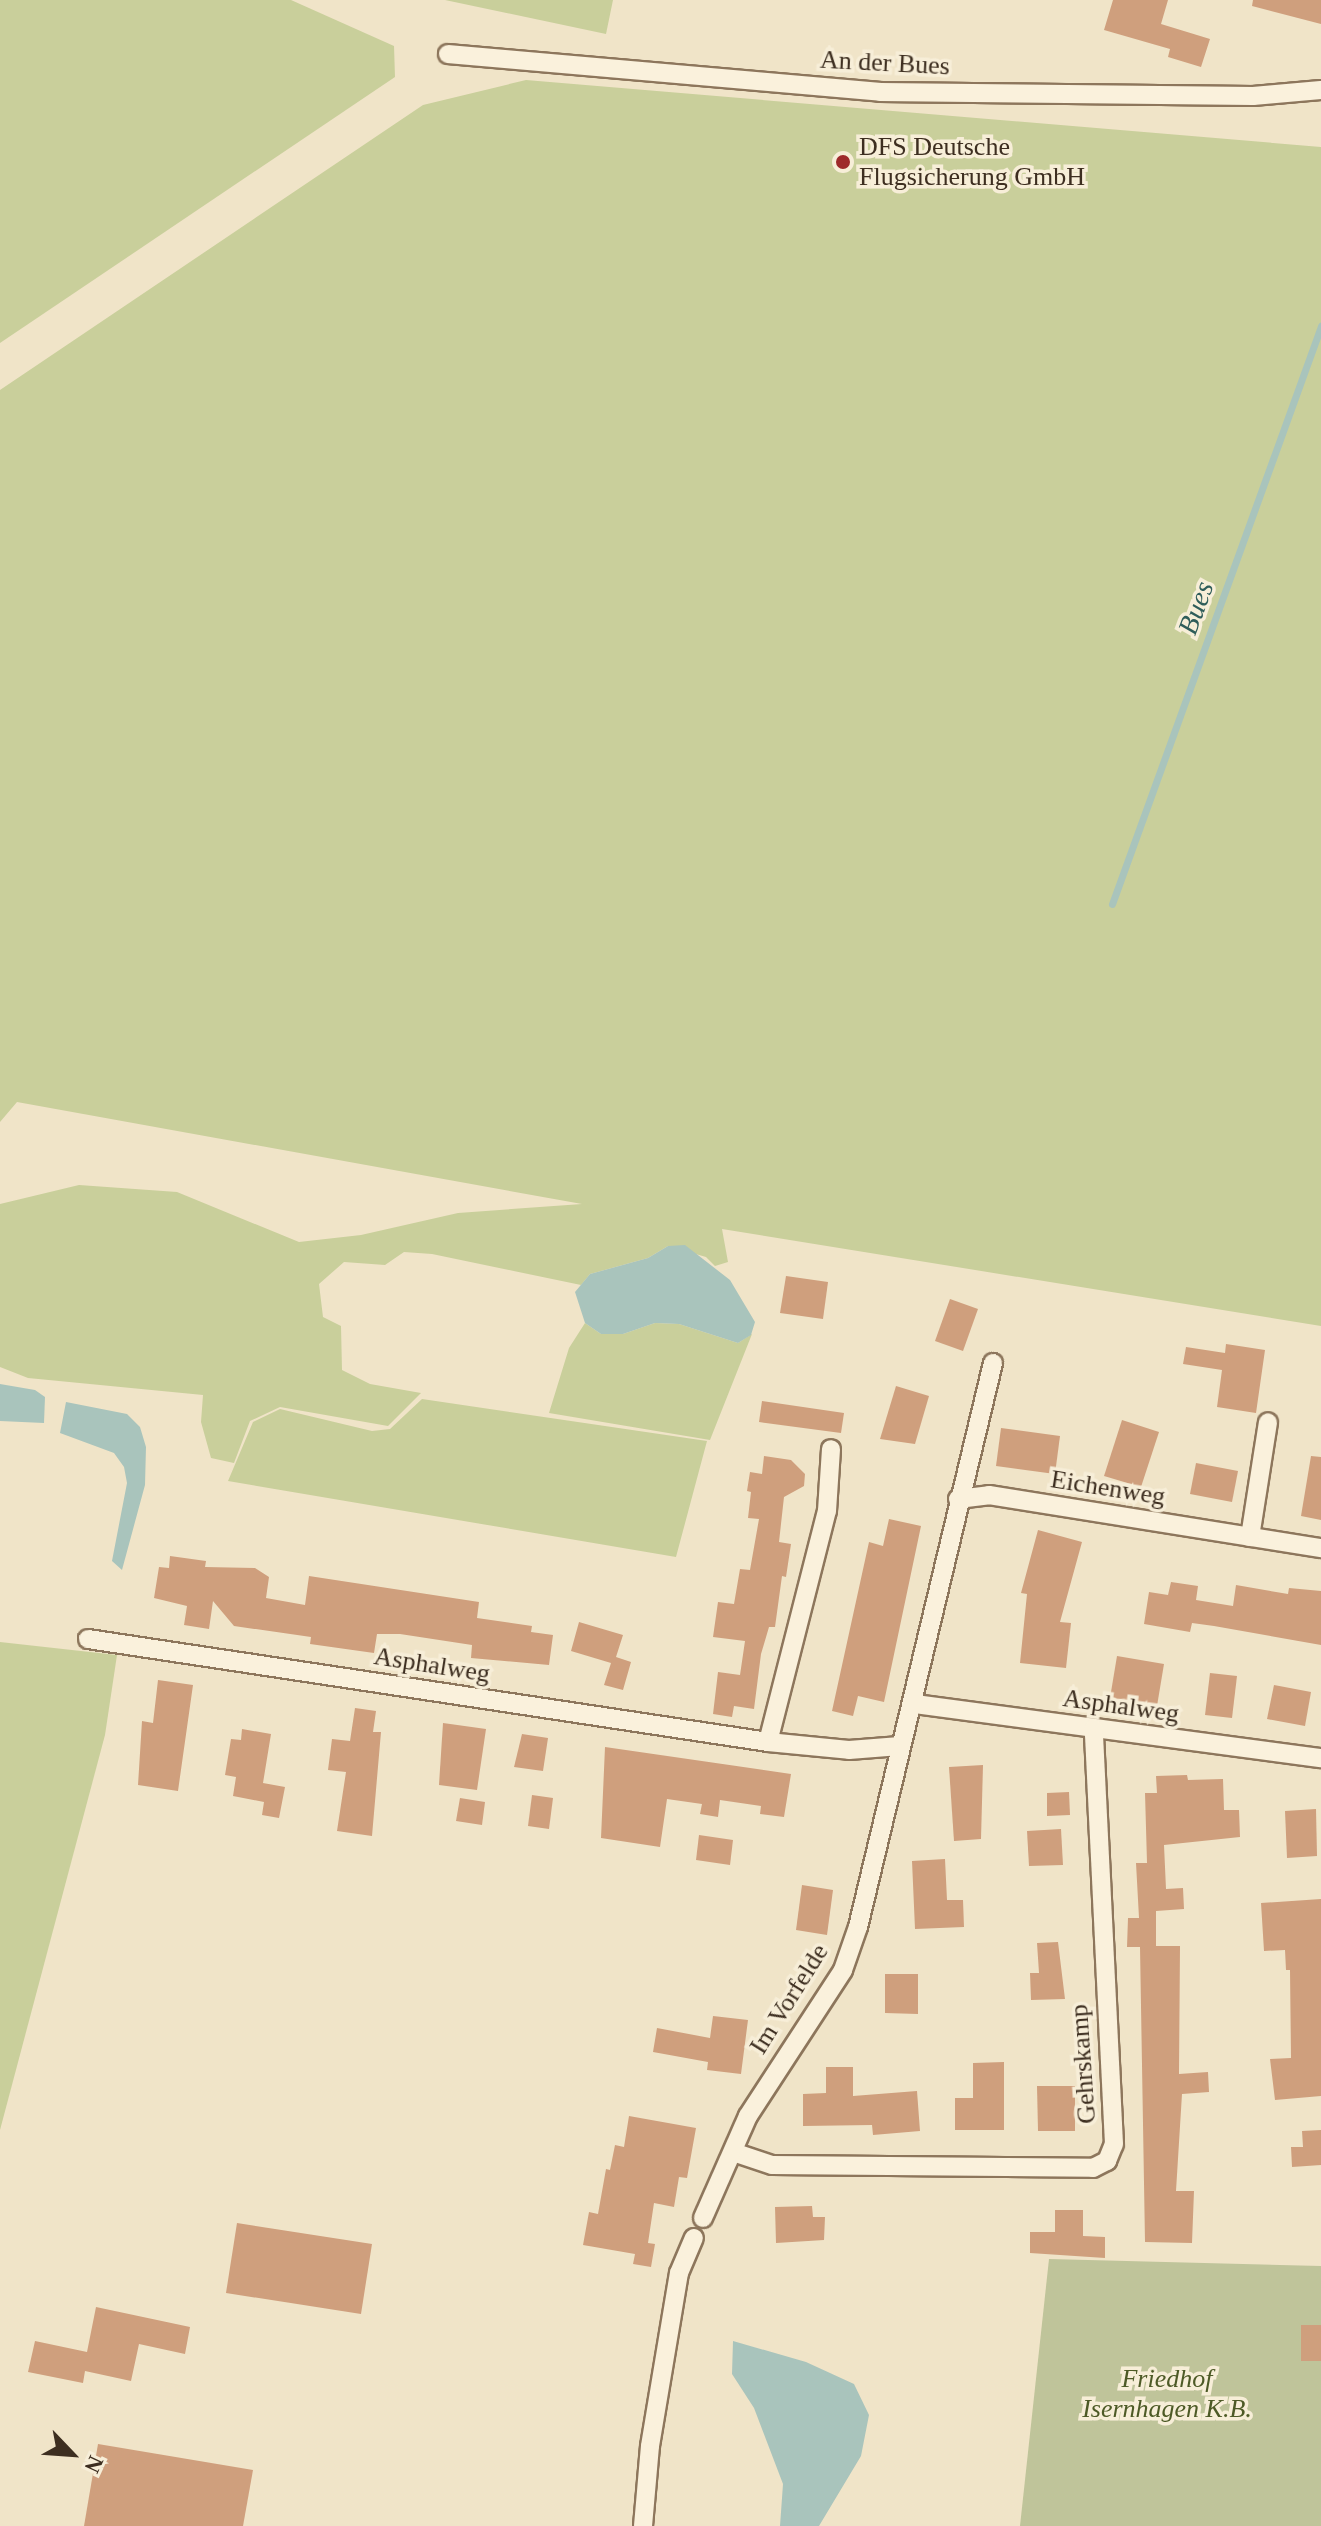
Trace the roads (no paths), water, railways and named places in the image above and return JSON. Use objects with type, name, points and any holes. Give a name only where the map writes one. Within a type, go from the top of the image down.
[{"type":"street","name":"An der Bues","points":[[448,54],[880,92],[1253,96],[1321,90]]},
{"type":"street","points":[[915,1704],[958,1499],[993,1363]]},
{"type":"street","points":[[1250,1537],[1268,1422]]},
{"type":"street","points":[[768,1742],[827,1511],[831,1449]]},
{"type":"street","name":"Eichenweg","points":[[958,1499],[989,1495],[1321,1548]]},
{"type":"street","name":"Asphalweg","points":[[88,1639],[768,1742],[849,1750],[900,1746]]},
{"type":"street","name":"Asphalweg","points":[[915,1704],[1321,1758]]},
{"type":"street","name":"Im Vorfelde","points":[[703,2218],[765,2086],[843,1970],[858,1927],[900,1746],[915,1704]]},
{"type":"street","name":"Gehrskamp","points":[[733,2152],[772,2165],[1093,2168],[1107,2161],[1114,2144],[1094,1728]]},
{"type":"street","points":[[643,2526],[650,2446],[679,2273],[694,2238]]},
{"type":"water","points":[[685,1245],[730,1280],[755,1322],[751,1335],[738,1343],[679,1324],[655,1323],[623,1334],[601,1334],[585,1323],[575,1292],[590,1274],[648,1258],[668,1246]]},
{"type":"water","points":[[0,1384],[35,1390],[45,1397],[44,1423],[0,1421]]},
{"type":"water","points":[[66,1402],[127,1414],[140,1427],[146,1447],[145,1485],[122,1570],[112,1561],[127,1483],[124,1467],[114,1453],[60,1433]]},
{"type":"water","points":[[733,2341],[806,2362],[854,2384],[869,2415],[861,2456],[819,2526],[780,2526],[783,2484],[754,2408],[732,2374]]},
{"type":"waterway","name":"Bues","points":[[1112,904],[1321,326]]},
{"type":"place","name":"DFS Deutsche Flugsicherung GmbH","points":[[843,162]]},
{"type":"park label","name":"Friedhof Isernhagen K.B.","points":[[1167,2394]]}]
